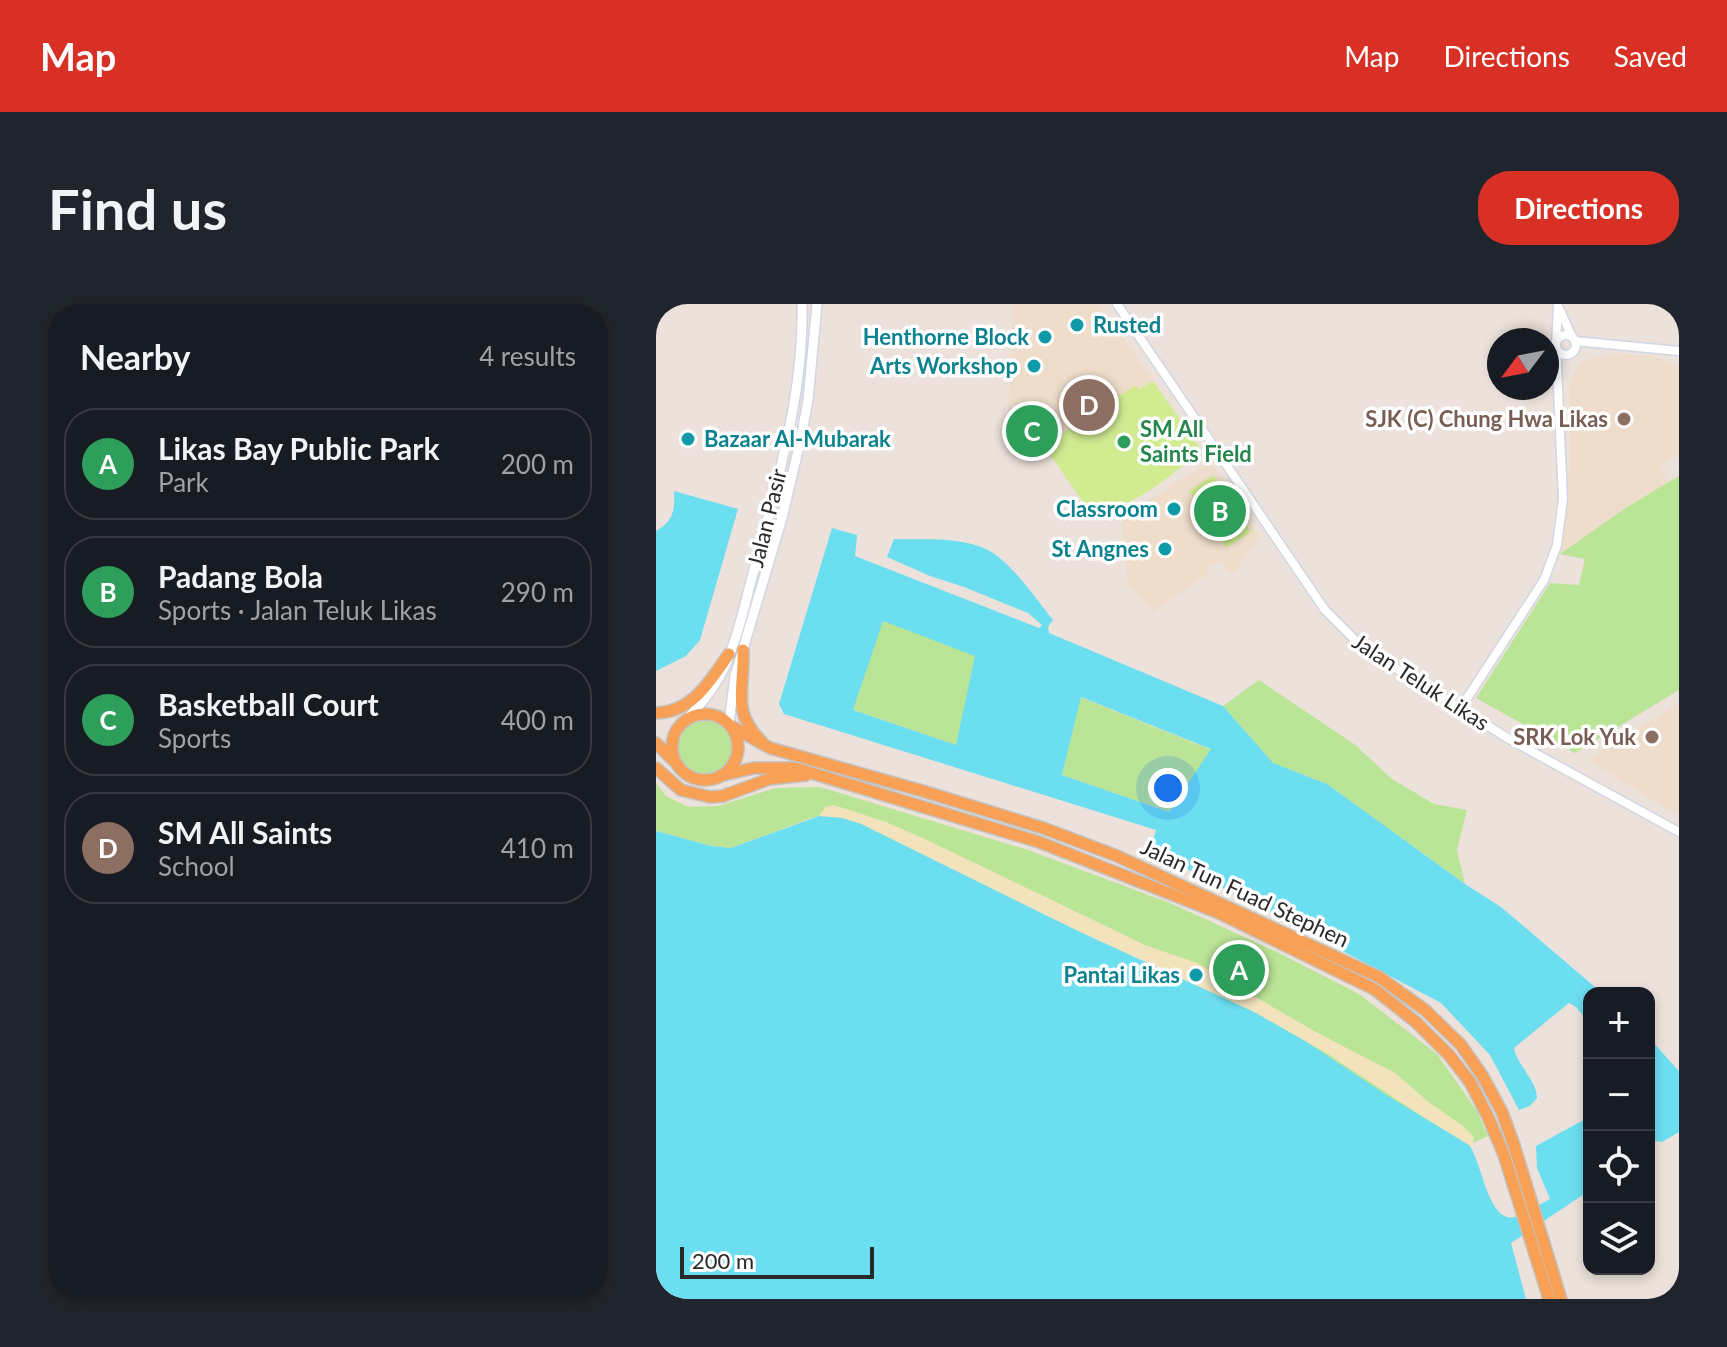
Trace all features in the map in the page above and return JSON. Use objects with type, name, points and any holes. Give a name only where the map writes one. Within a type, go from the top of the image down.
[{"type":"highway","points":[[743,650],[741,710],[746,724],[768,748]]},
{"type":"highway","points":[[656,716],[688,705],[729,654]]},
{"type":"highway","points":[[656,716],[687,718],[709,713],[731,725],[737,735],[738,753],[730,769],[723,775],[697,779],[682,770],[656,743]]},
{"type":"highway","points":[[676,763],[672,741],[676,730],[687,718]]},
{"type":"highway","name":"Jalan Tun Fuad Stephen","points":[[731,725],[768,748],[926,792],[1043,828],[1102,850],[1379,977],[1434,1019],[1461,1045],[1502,1112],[1549,1299]]},
{"type":"highway","name":"Jalan Tun Fuad Stephen","points":[[723,775],[782,766],[1054,848],[1219,913],[1374,989],[1416,1022],[1449,1055],[1470,1082],[1525,1203]]},
{"type":"highway","points":[[656,768],[681,790],[710,797],[723,796],[758,782],[781,777],[818,776]]},
{"type":"highway","name":"Jalan Tun Fuad Stephen","points":[[1534,1232],[1561,1299]]},
{"type":"main road","name":"Jalan Pasir","points":[[687,718],[713,688],[729,654],[775,489],[802,348],[802,304]]},
{"type":"main road","name":"Jalan Pasir","points":[[731,725],[732,688],[782,518],[801,438],[808,400],[817,304]]},
{"type":"street","name":"Jalan Teluk Likas","points":[[1117,304],[1334,622],[1362,647],[1460,709],[1679,832]]},
{"type":"street","points":[[1558,305],[1573,339],[1573,352],[1559,376]]},
{"type":"street","points":[[1557,328],[1558,305]]},
{"type":"street","points":[[1559,339],[1566,335],[1602,344],[1679,351]]},
{"type":"street","points":[[1559,349],[1563,355],[1602,344]]},
{"type":"street","points":[[1460,709],[1544,580],[1554,554],[1563,499],[1559,400]]},
{"type":"shaded area","points":[[1013,304],[1100,304],[1202,451],[1118,506],[1089,510],[1045,448],[1032,458],[1012,433],[1007,433]]},
{"type":"shaded area","name":"SJK (C) Chung Hwa Likas","points":[[1617,353],[1656,357],[1679,365],[1679,455],[1661,466],[1669,482],[1626,507],[1560,554],[1570,467],[1569,383],[1580,362]]},
{"type":"shaded area","points":[[1210,462],[1260,537],[1234,573],[1228,572],[1223,561],[1219,562],[1206,569],[1208,574],[1153,612],[1128,585],[1121,517]]},
{"type":"shaded area","name":"SRK Lok Yuk","points":[[1679,703],[1679,816],[1588,760]]},
{"type":"green space","name":"SM All Saints Field","points":[[1153,381],[1202,451],[1149,491],[1120,506],[1089,510],[1045,448],[1032,458],[1012,433],[1007,433],[1035,405],[1060,435],[1136,385],[1139,390]]},
{"type":"green space","points":[[1213,475],[1251,532],[1226,548],[1189,491]]},
{"type":"green space","points":[[1679,476],[1679,690],[1575,753],[1476,698],[1550,583],[1579,585],[1585,559],[1560,554],[1627,507]]},
{"type":"green space","points":[[882,620],[976,656],[956,745],[853,710]]},
{"type":"green space","points":[[1259,680],[1354,744],[1392,779],[1434,804],[1467,810],[1457,850],[1465,884],[1327,784],[1273,763],[1223,706]]},
{"type":"green space","points":[[1080,697],[1212,750],[1169,812],[1062,775]]},
{"type":"green space","points":[[705,721],[725,729],[733,749],[725,769],[705,777],[685,769],[677,749],[685,729]]},
{"type":"green space","points":[[656,783],[666,796],[688,807],[718,806],[776,788],[820,787],[1028,850],[1170,903],[1359,994],[1437,1054],[1477,1111],[1488,1136],[1469,1145],[1200,986],[853,821],[819,816],[731,848],[711,846],[656,831]]},
{"type":"sand","name":"Pantai Likas","points":[[834,805],[886,822],[1145,945],[1197,963],[1314,1031],[1395,1073],[1463,1126],[1474,1137],[1472,1149],[1326,1053],[1254,1012],[1078,931],[861,824],[819,816],[825,807]]},
{"type":"water","points":[[674,491],[738,509],[700,640],[686,656],[656,671],[656,531],[667,523],[672,514]]},
{"type":"water","points":[[832,528],[857,535],[855,556],[1039,628],[1042,625],[1028,613],[887,557],[894,539],[942,540],[977,546],[1006,563],[1023,582],[1053,620],[1048,627],[1049,633],[1223,706],[1273,763],[1327,784],[1501,907],[1595,987],[1583,987],[1583,1016],[1569,1003],[1514,1048],[1534,1085],[1537,1098],[1530,1106],[1519,1110],[1490,1055],[1441,1003],[1191,871],[1152,844],[1156,830],[784,714],[779,704]],"holes":[[[883,621],[975,656],[956,745],[853,710]],[[1081,697],[1211,749],[1169,812],[1062,775]]]},
{"type":"water","points":[[819,816],[861,824],[1078,931],[1254,1012],[1305,1041],[1469,1145],[1492,1202],[1506,1217],[1515,1217],[1550,1199],[1537,1168],[1536,1146],[1583,1120],[1583,1195],[1511,1243],[1526,1299],[656,1299],[656,831],[711,846],[731,848]]},
{"type":"water","points":[[1655,1045],[1679,1071],[1679,1132],[1662,1142],[1655,1141]]},
{"type":"place","name":"Rusted","points":[[1077,325]]},
{"type":"place","name":"Henthorne Block","points":[[1045,337]]},
{"type":"place","name":"Arts Workshop","points":[[1034,366]]},
{"type":"place","name":"SM All Saints","points":[[1089,405]]},
{"type":"place","name":"SJK (C) Chung Hwa Likas","points":[[1624,419]]},
{"type":"place","name":"Basketball Court","points":[[1032,431]]},
{"type":"place","name":"Bazaar Al-Mubarak","points":[[688,439]]},
{"type":"place","name":"SM All Saints Field","points":[[1124,442]]},
{"type":"place","name":"Classroom","points":[[1174,509]]},
{"type":"place","name":"Padang Bola","points":[[1220,511]]},
{"type":"place","name":"St Angnes","points":[[1165,549]]},
{"type":"place","name":"SRK Lok Yuk","points":[[1652,737]]},
{"type":"place","name":"Likas Bay Public Park","points":[[1239,970]]},
{"type":"place","name":"Pantai Likas","points":[[1196,975]]}]
